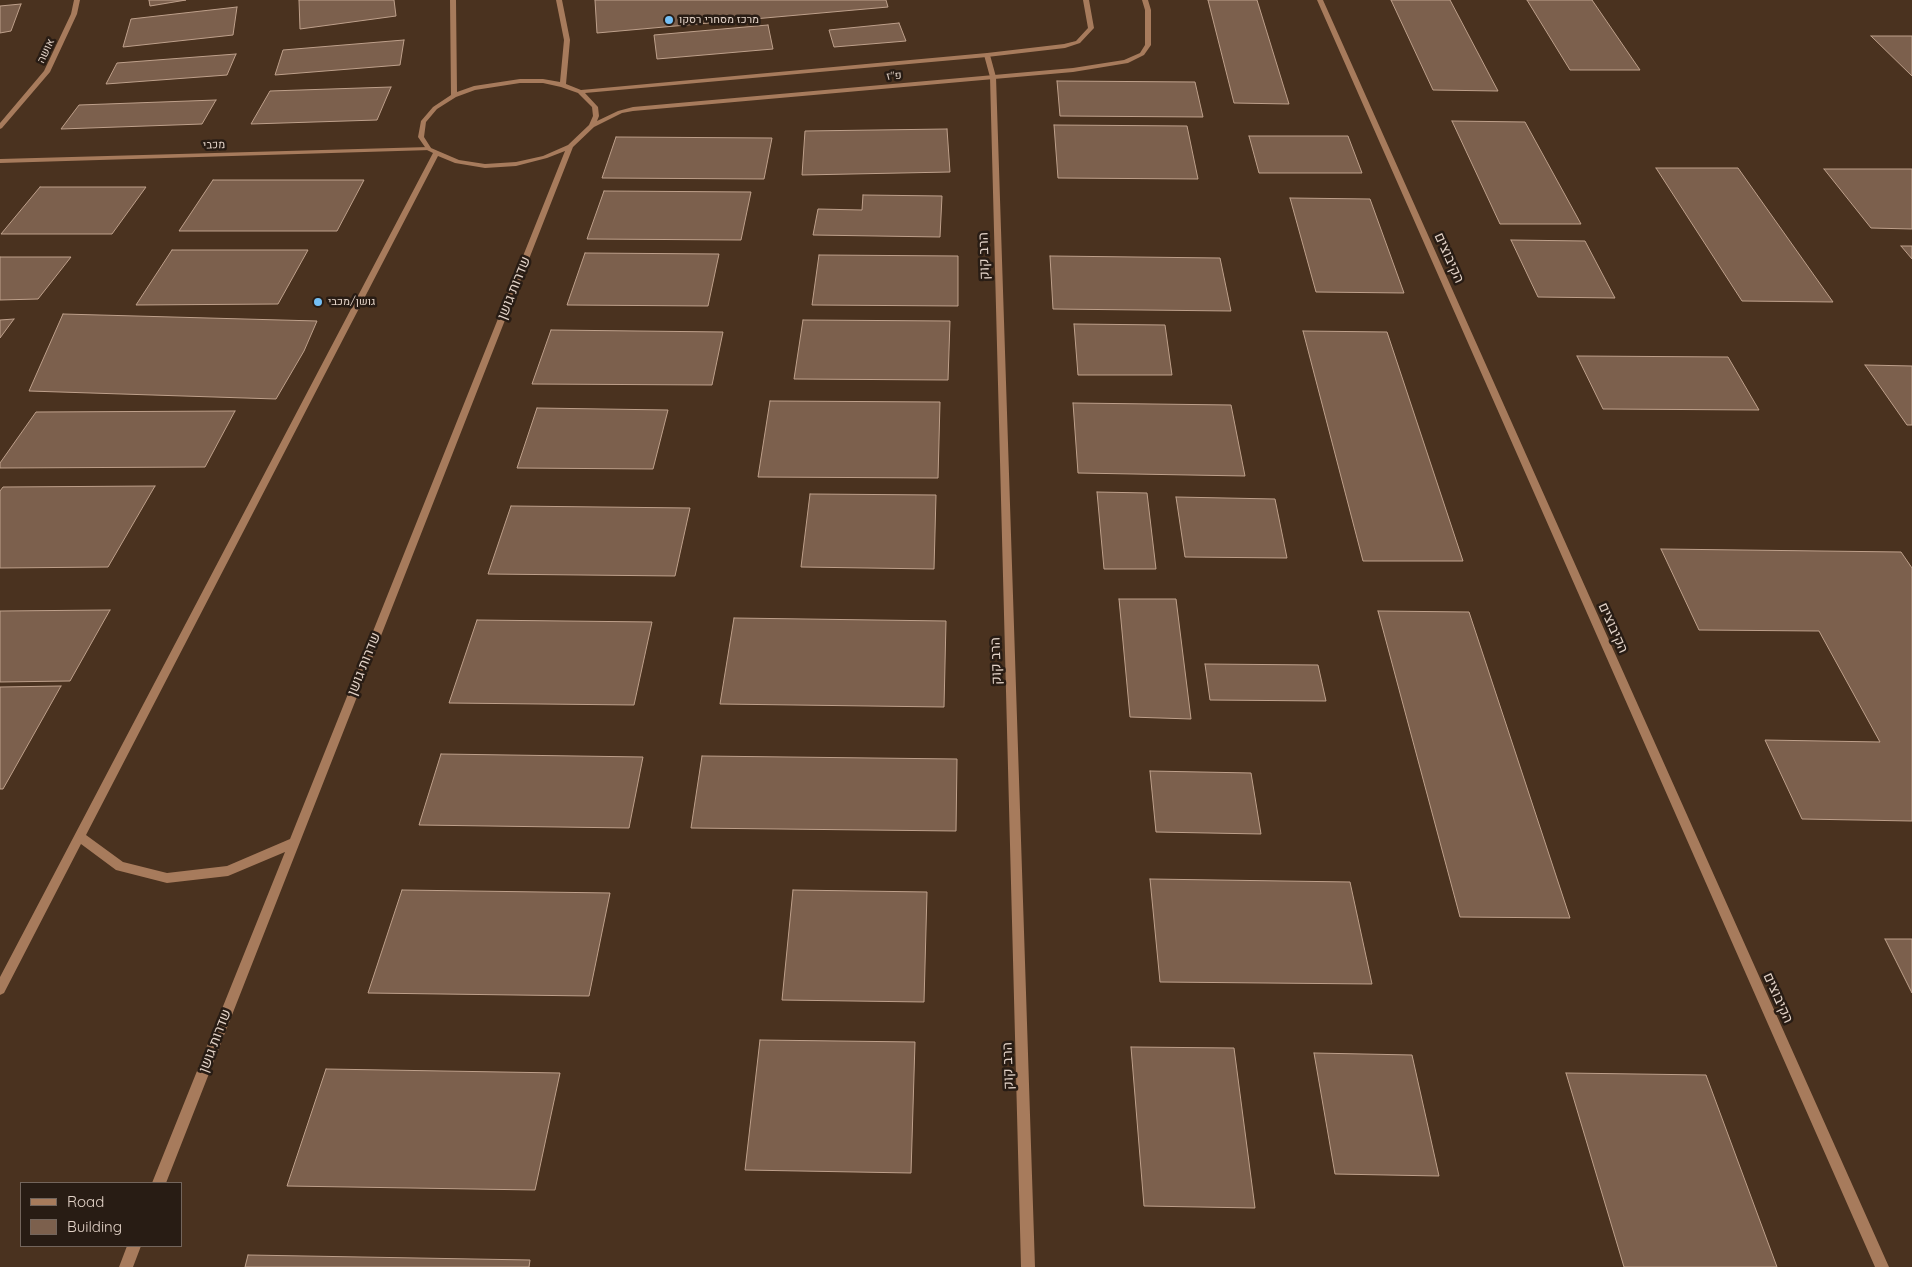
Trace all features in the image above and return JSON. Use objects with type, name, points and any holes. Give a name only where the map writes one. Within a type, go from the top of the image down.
[{"type":"street","name":"אושה","points":[[0,127],[47,72],[74,14],[77,0]]},
{"type":"street","points":[[453,0],[454,96]]},
{"type":"street","points":[[558,0],[567,40],[563,85]]},
{"type":"street","name":"פ\"ז","points":[[580,92],[987,55],[1065,46],[1078,42],[1091,28],[1086,0]]},
{"type":"street","name":"פ\"ז","points":[[570,146],[592,126],[620,112],[634,109],[1102,67],[1126,62],[1142,54],[1148,45],[1148,10],[1145,0]]},
{"type":"street","name":"הקיבוצים","points":[[1320,0],[1882,1267]]},
{"type":"street","name":"הרב קוק","points":[[987,55],[992,77],[1028,1267]]},
{"type":"street","points":[[570,146],[538,159],[516,164],[485,166],[457,162],[432,152],[421,136],[423,122],[435,108],[454,96],[474,88],[520,81],[543,81],[563,85],[580,92],[595,107],[596,116],[592,126]]},
{"type":"street","name":"שדרות גושן","points":[[159,1182],[570,146]]},
{"type":"street","points":[[0,989],[432,152]]},
{"type":"street","name":"מכבי","points":[[0,161],[432,152]]},
{"type":"street","points":[[80,837],[120,866],[167,878],[228,871],[293,843]]},
{"type":"street","points":[[126,1267],[134,1247]]},
{"type":"building","points":[[149,0],[186,0],[150,6]]},
{"type":"building","points":[[299,0],[394,0],[396,16],[300,29]]},
{"type":"building","name":"מרכז מסחרי רסקו","points":[[595,0],[886,0],[888,7],[597,33]]},
{"type":"building","points":[[1208,0],[1257,0],[1289,104],[1234,103]]},
{"type":"building","points":[[1391,0],[1450,0],[1498,91],[1433,90]]},
{"type":"building","points":[[1527,0],[1592,0],[1640,70],[1570,70]]},
{"type":"building","points":[[21,4],[11,31],[0,33],[0,6]]},
{"type":"building","points":[[237,7],[233,35],[123,47],[131,19]]},
{"type":"building","points":[[899,23],[906,41],[834,47],[829,30]]},
{"type":"building","points":[[768,25],[773,49],[657,59],[654,35]]},
{"type":"building","points":[[1871,36],[1912,36],[1912,76]]},
{"type":"building","points":[[404,40],[400,65],[275,75],[283,50]]},
{"type":"building","points":[[236,54],[227,75],[106,84],[117,63]]},
{"type":"building","points":[[1057,81],[1195,82],[1203,117],[1060,116]]},
{"type":"building","points":[[391,87],[377,120],[251,124],[270,91]]},
{"type":"building","points":[[216,100],[202,124],[61,129],[79,105]]},
{"type":"building","points":[[1452,121],[1525,122],[1581,224],[1500,224]]},
{"type":"building","points":[[1054,125],[1187,126],[1198,179],[1058,178]]},
{"type":"building","points":[[947,129],[950,172],[802,175],[805,131]]},
{"type":"building","points":[[1249,136],[1348,136],[1362,173],[1259,173]]},
{"type":"building","points":[[616,137],[772,138],[764,179],[602,178]]},
{"type":"building","points":[[1656,168],[1738,168],[1833,302],[1742,301]]},
{"type":"building","points":[[1824,169],[1912,169],[1912,229],[1871,228]]},
{"type":"building","points":[[213,180],[364,180],[337,231],[179,231]]},
{"type":"building","points":[[40,187],[146,187],[112,234],[1,234]]},
{"type":"building","points":[[604,191],[751,192],[741,240],[587,239]]},
{"type":"building","points":[[863,195],[942,196],[940,237],[813,235],[818,209],[862,210]]},
{"type":"building","points":[[1290,198],[1370,199],[1404,293],[1316,292]]},
{"type":"building","points":[[1511,240],[1585,241],[1615,298],[1538,297]]},
{"type":"building","points":[[1901,246],[1912,246],[1912,259]]},
{"type":"building","points":[[172,250],[308,250],[278,304],[136,305]]},
{"type":"building","points":[[585,253],[719,254],[708,306],[567,305]]},
{"type":"building","points":[[819,255],[958,256],[958,306],[812,305]]},
{"type":"building","points":[[1050,256],[1220,258],[1231,311],[1053,309]]},
{"type":"building","points":[[0,257],[71,257],[38,299],[0,300]]},
{"type":"building","points":[[63,314],[317,321],[304,351],[276,399],[29,391]]},
{"type":"building","points":[[14,319],[0,338],[0,320]]},
{"type":"building","points":[[803,320],[950,321],[948,380],[794,379]]},
{"type":"building","points":[[1074,324],[1165,325],[1172,375],[1078,375]]},
{"type":"building","points":[[551,330],[723,332],[712,385],[532,384]]},
{"type":"building","points":[[1303,331],[1387,332],[1463,561],[1363,561]]},
{"type":"building","points":[[1577,356],[1728,357],[1759,410],[1603,409]]},
{"type":"building","points":[[1865,365],[1912,366],[1912,425],[1907,425]]},
{"type":"building","points":[[770,401],[940,402],[938,478],[758,477]]},
{"type":"building","points":[[1073,403],[1231,405],[1245,476],[1078,473]]},
{"type":"building","points":[[537,408],[668,410],[653,469],[517,468]]},
{"type":"building","points":[[235,411],[205,467],[0,468],[0,463],[36,412]]},
{"type":"building","points":[[155,486],[108,567],[0,568],[0,491],[3,487]]},
{"type":"building","points":[[1097,492],[1147,493],[1156,569],[1104,569]]},
{"type":"building","points":[[810,494],[936,495],[934,569],[801,567]]},
{"type":"building","points":[[1176,497],[1275,499],[1287,558],[1185,557]]},
{"type":"building","points":[[511,506],[690,508],[675,576],[488,574]]},
{"type":"building","points":[[1661,549],[1901,552],[1912,568],[1912,821],[1802,819],[1765,740],[1880,742],[1819,631],[1699,630]]},
{"type":"building","points":[[1119,599],[1176,599],[1191,719],[1130,717]]},
{"type":"building","points":[[110,610],[70,681],[0,682],[0,611]]},
{"type":"building","points":[[1378,611],[1469,612],[1570,918],[1460,917]]},
{"type":"building","points":[[734,618],[946,621],[944,707],[720,704]]},
{"type":"building","points":[[477,620],[652,622],[634,705],[449,703]]},
{"type":"building","points":[[1205,664],[1318,665],[1326,701],[1210,700]]},
{"type":"building","points":[[61,686],[3,789],[0,789],[0,687]]},
{"type":"building","points":[[441,754],[643,757],[629,828],[419,825]]},
{"type":"building","points":[[702,756],[957,759],[956,831],[691,828]]},
{"type":"building","points":[[1150,771],[1251,773],[1261,834],[1156,832]]},
{"type":"building","points":[[1150,879],[1350,882],[1372,984],[1160,982]]},
{"type":"building","points":[[402,890],[610,893],[589,996],[368,993]]},
{"type":"building","points":[[793,890],[927,892],[924,1002],[782,1000]]},
{"type":"building","points":[[1885,939],[1912,939],[1912,993]]},
{"type":"building","points":[[760,1040],[915,1042],[911,1173],[745,1170]]},
{"type":"building","points":[[1131,1047],[1234,1048],[1255,1208],[1144,1206]]},
{"type":"building","points":[[1314,1053],[1412,1055],[1439,1176],[1335,1174]]},
{"type":"building","points":[[326,1069],[560,1073],[535,1190],[287,1186]]},
{"type":"building","points":[[1566,1073],[1706,1075],[1777,1267],[1624,1267]]},
{"type":"building","points":[[248,1255],[530,1260],[529,1267],[245,1267]]},
{"type":"place","name":"מרכז מסחרי רסקו","points":[[669,20]]},
{"type":"place","name":"גושן/מכבי","points":[[318,302]]}]
